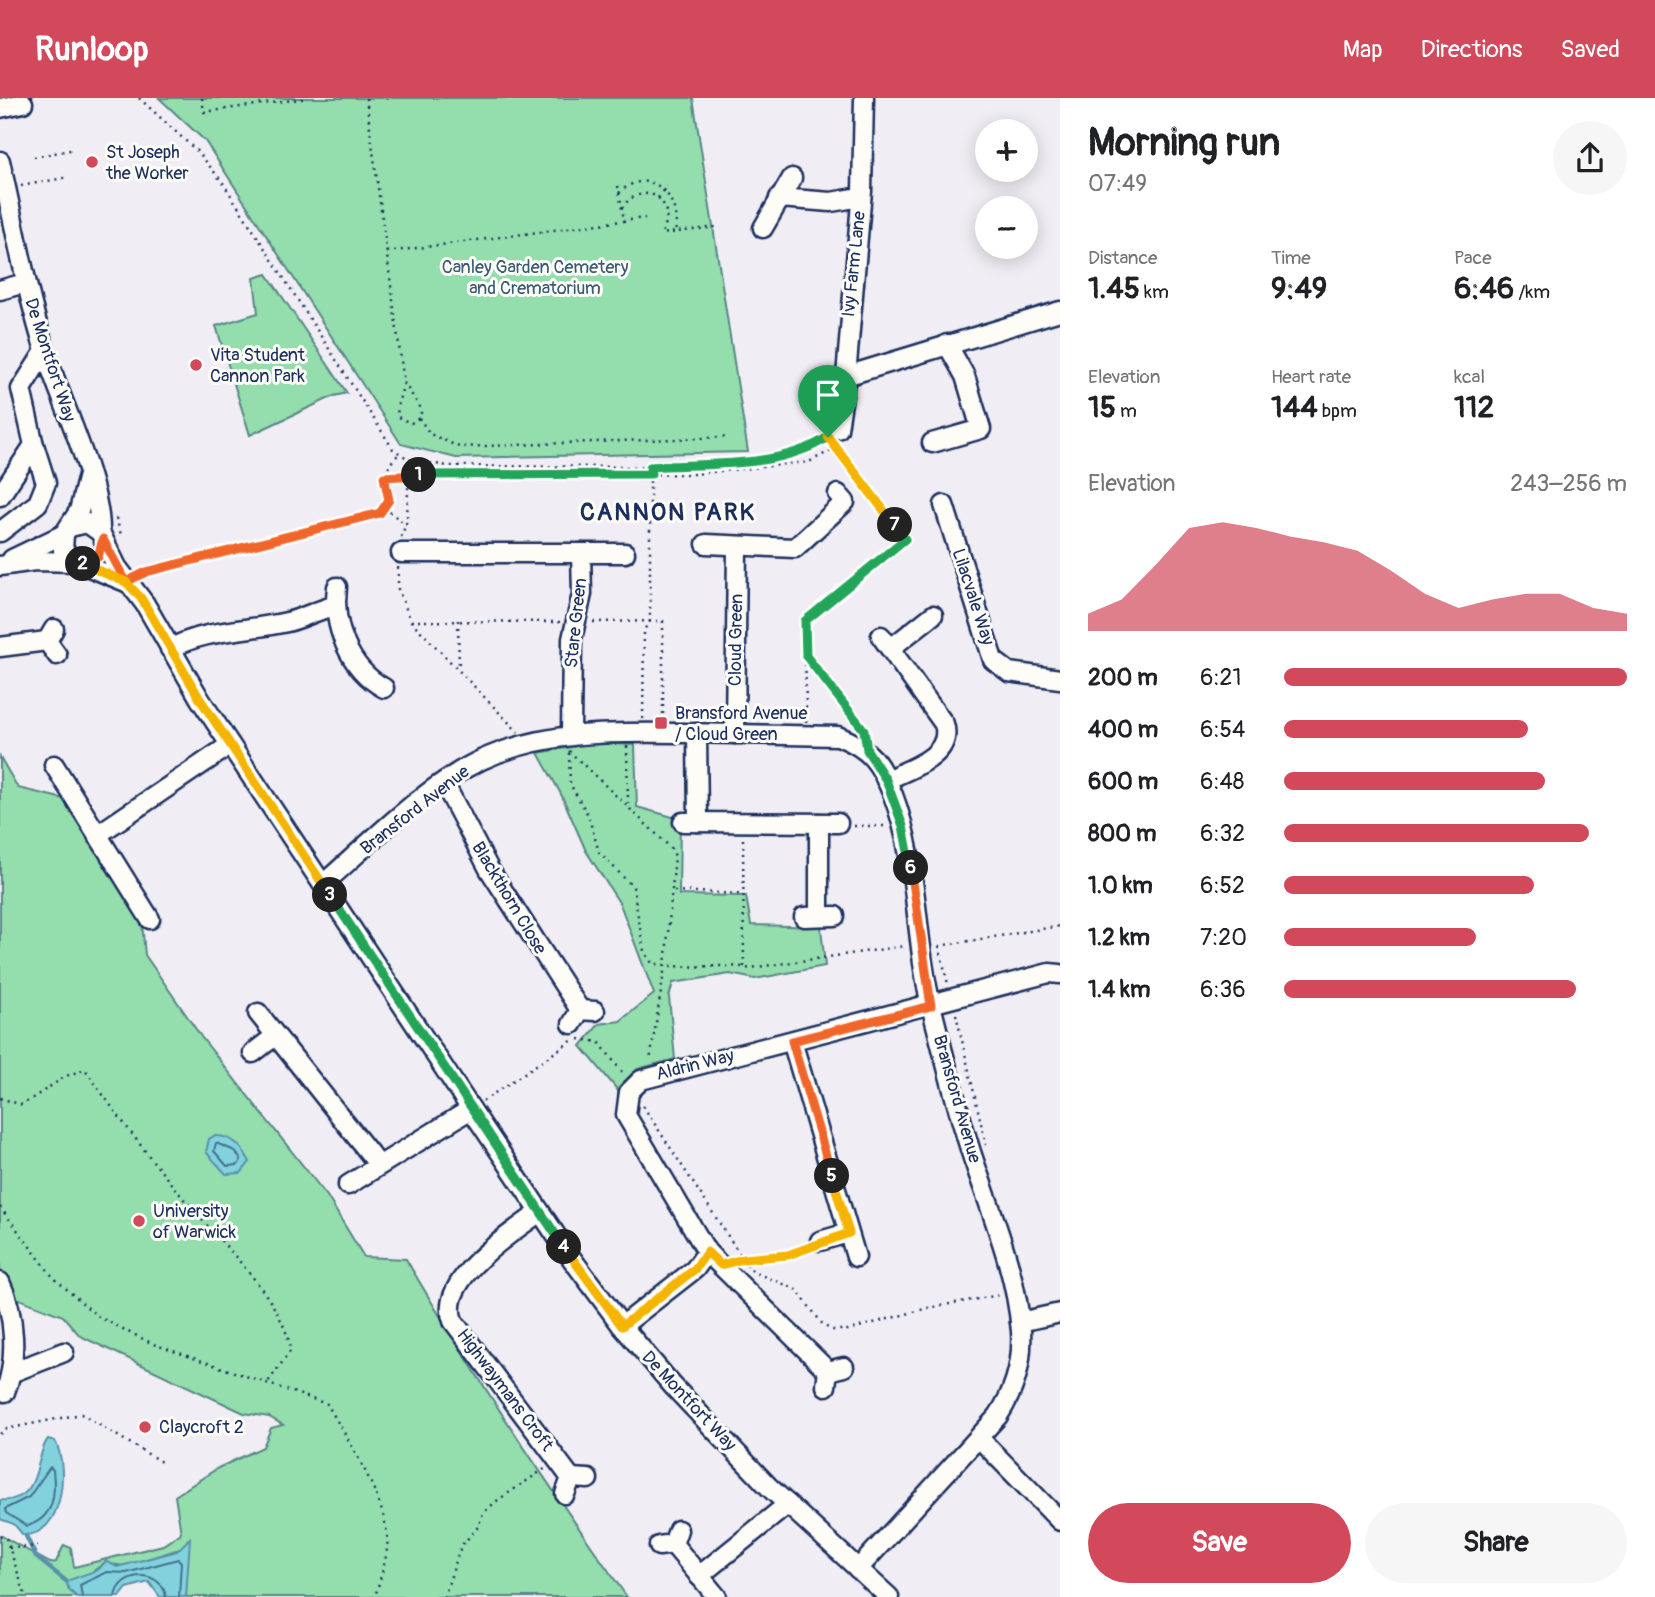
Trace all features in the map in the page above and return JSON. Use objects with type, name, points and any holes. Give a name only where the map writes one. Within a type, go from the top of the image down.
[{"type":"street","name":"Ivy Farm Lane","points":[[833,433],[845,376],[861,197],[864,98]]},
{"type":"street","points":[[0,108],[23,103]]},
{"type":"street","name":"De Montfort Way","points":[[0,162],[25,283],[45,351],[88,475],[100,515],[101,536],[126,582],[145,604],[230,745],[471,1109],[540,1212],[622,1326],[712,1428],[788,1504],[889,1597]]},
{"type":"street","points":[[763,228],[792,178]]},
{"type":"street","points":[[779,198],[831,202],[861,197]]},
{"type":"street","points":[[0,290],[25,283]]},
{"type":"street","points":[[845,376],[1060,311]]},
{"type":"street","points":[[932,443],[981,429],[965,376],[947,344]]},
{"type":"street","points":[[0,532],[38,503],[46,483],[21,389],[45,351]]},
{"type":"street","points":[[0,496],[34,445]]},
{"type":"street","points":[[80,563],[63,550],[67,530],[82,500],[88,475]]},
{"type":"street","points":[[706,544],[795,548],[845,502],[838,494]]},
{"type":"street","name":"Lilacvale Way","points":[[944,505],[993,660],[1009,672],[1060,679]]},
{"type":"street","points":[[87,523],[101,536],[98,557],[80,563],[35,561],[0,566],[67,530],[87,523]]},
{"type":"street","name":"Cloud Green","points":[[735,734],[737,546]]},
{"type":"street","name":"Stare Green","points":[[401,553],[625,553]]},
{"type":"street","name":"Stare Green","points":[[569,741],[572,639],[582,594],[582,553]]},
{"type":"street","name":"De Montfort Way","points":[[80,563],[126,582]]},
{"type":"street","points":[[337,587],[334,606],[342,632],[366,678],[384,688]]},
{"type":"street","points":[[170,649],[189,638],[289,621],[312,610],[334,606]]},
{"type":"street","points":[[886,780],[919,764],[943,747],[947,733],[944,724],[886,642],[933,615]]},
{"type":"street","points":[[0,647],[53,641]]},
{"type":"street","name":"Bransford Avenue","points":[[323,884],[444,783],[480,760],[525,744],[635,733],[697,733],[838,736],[867,750],[886,780],[903,826],[928,946],[931,1006],[971,1150],[1002,1243],[1020,1322],[1021,1354],[1014,1386],[1004,1407],[979,1438],[858,1569]]},
{"type":"street","points":[[697,733],[691,822],[838,822]]},
{"type":"street","points":[[97,835],[230,745]]},
{"type":"street","points":[[37,774],[59,762],[97,835],[150,919]]},
{"type":"street","name":"Blackthorn Close","points":[[444,783],[489,869],[583,1015]]},
{"type":"street","points":[[819,823],[819,916]]},
{"type":"street","name":"Aldrin Way","points":[[833,1375],[707,1252],[626,1115],[625,1103],[633,1087],[651,1075],[931,1006],[1049,973],[1060,974]]},
{"type":"street","points":[[258,1013],[378,1164]]},
{"type":"street","points":[[253,1053],[275,1036]]},
{"type":"street","points":[[792,1041],[856,1257]]},
{"type":"street","points":[[348,1185],[471,1109]]},
{"type":"street","name":"Highwaymans Croft","points":[[540,1212],[479,1260],[453,1292],[449,1311],[453,1321],[575,1484]]},
{"type":"street","points":[[820,1241],[849,1233]]},
{"type":"street","points":[[622,1326],[695,1269],[707,1252]]},
{"type":"street","points":[[0,1282],[6,1294],[13,1372],[5,1392]]},
{"type":"street","points":[[1020,1322],[1060,1313]]},
{"type":"street","points":[[13,1372],[64,1352]]},
{"type":"street","points":[[979,1438],[1060,1521]]},
{"type":"street","points":[[699,1576],[788,1504]]},
{"type":"street","points":[[670,1540],[717,1597]]},
{"type":"path","points":[[139,98],[200,154],[223,183],[399,454],[410,460],[448,466],[650,467],[757,460],[812,448],[833,433],[836,449],[905,539],[805,621],[806,735]]},
{"type":"path","points":[[202,98],[204,112],[308,98]]},
{"type":"path","points":[[366,98],[404,383],[397,407],[398,417],[411,423],[419,418],[422,410],[404,383]]},
{"type":"path","points":[[34,157],[75,149]]},
{"type":"path","points":[[6,188],[69,177]]},
{"type":"path","points":[[619,192],[625,187],[640,183],[665,188],[677,208],[675,233]]},
{"type":"path","points":[[618,186],[624,220]]},
{"type":"path","points":[[658,198],[665,188]]},
{"type":"path","points":[[622,208],[629,198],[646,194],[658,198],[666,213],[662,234],[716,227]]},
{"type":"path","points":[[387,252],[645,218]]},
{"type":"path","points":[[419,418],[430,434],[459,447],[728,437]]},
{"type":"path","points":[[384,477],[651,474],[772,467],[809,462],[836,449]]},
{"type":"path","points":[[126,582],[146,572],[380,513],[389,500],[384,477],[387,465],[399,454]]},
{"type":"path","points":[[410,460],[406,525],[401,537],[398,563],[398,589],[411,621],[519,733],[525,744]]},
{"type":"path","points":[[628,808],[644,630],[650,621],[650,467]]},
{"type":"path","points":[[384,507],[406,525]]},
{"type":"path","points":[[458,620],[459,669]]},
{"type":"path","points":[[806,656],[864,730],[867,750]]},
{"type":"path","points":[[569,741],[628,808],[671,848],[675,856],[674,891],[665,966],[649,1067],[651,1075]]},
{"type":"path","points":[[569,741],[570,784],[588,815],[600,852],[633,887],[644,951],[652,962],[665,966],[742,967],[746,970],[1060,926]]},
{"type":"path","points":[[742,967],[744,822]]},
{"type":"path","points":[[838,822],[843,826],[903,826]]},
{"type":"path","points":[[674,891],[742,894]]},
{"type":"path","points":[[928,946],[952,1000],[989,1144],[971,1150]]},
{"type":"path","points":[[471,1109],[575,1039],[588,1038],[599,1042],[633,1087],[653,1124],[743,1259],[754,1272],[796,1289],[824,1326],[832,1330],[848,1330],[928,1308],[1014,1292]]},
{"type":"path","points":[[0,1098],[22,1105],[66,1076],[85,1069],[115,1112],[183,1199],[254,1282],[288,1330],[291,1350],[268,1382]]},
{"type":"path","points":[[0,1207],[53,1277],[97,1316],[153,1343],[327,1404],[368,1477],[382,1512],[388,1547],[375,1597]]},
{"type":"path","points":[[721,1265],[743,1259],[788,1255],[820,1241]]},
{"type":"path","points":[[0,1434],[6,1429],[81,1414],[163,1463]]},
{"type":"path","points":[[444,1597],[461,1546],[478,1527],[483,1513],[557,1461]]},
{"type":"path","points":[[0,1535],[6,1538],[26,1597]]},
{"type":"path","points":[[9,1548],[38,1546]]},
{"type":"green space","name":"Canley Garden Cemetery and Crematorium","points":[[159,98],[693,98],[748,452],[456,458],[401,444],[205,141]]},
{"type":"green space","points":[[267,274],[347,393],[334,396],[250,435],[216,326],[258,313],[254,278]]},
{"type":"green space","points":[[594,743],[635,745],[637,807],[680,819],[679,895],[746,896],[751,925],[821,927],[825,966],[755,979],[730,974],[673,983],[669,997],[675,1059],[637,1069],[620,1093],[581,1046],[599,1024],[620,1021],[654,994],[620,904],[586,851],[561,794],[538,753]]},
{"type":"green space","name":"University of Warwick","points":[[0,757],[18,788],[64,799],[142,922],[145,955],[202,1038],[327,1196],[364,1257],[406,1259],[513,1431],[627,1597],[186,1597],[188,1539],[183,1548],[124,1566],[104,1563],[69,1590],[77,1597],[0,1597],[0,1535],[50,1563],[56,1562],[64,1545],[71,1548],[74,1567],[163,1545],[181,1533],[175,1496],[218,1468],[263,1447],[271,1428],[283,1425],[269,1417],[244,1413],[80,1336],[63,1316],[6,1294],[0,1282]]},
{"type":"water","points":[[214,1136],[232,1140],[244,1151],[250,1162],[241,1173],[226,1174],[206,1152],[209,1139]]},
{"type":"water","points":[[48,1439],[55,1441],[59,1452],[62,1467],[60,1498],[47,1525],[37,1533],[23,1535],[14,1524],[0,1519],[0,1500],[14,1499],[24,1494],[35,1477]]},
{"type":"water","points":[[190,1538],[186,1597],[160,1597],[149,1582],[127,1588],[120,1597],[77,1597],[69,1590],[66,1581],[98,1570],[106,1561],[117,1567],[177,1551]]},
{"type":"waterway","points":[[26,1536],[36,1557],[66,1581]]},
{"type":"place","name":"St Joseph the Worker","points":[[92,162]]},
{"type":"place","name":"Vita Student Cannon Park","points":[[196,365]]},
{"type":"place","name":"Bransford Avenue / Cloud Green","points":[[661,723]]},
{"type":"place","name":"University of Warwick","points":[[139,1221]]},
{"type":"place","name":"Claycroft 2","points":[[145,1427]]},
{"type":"district","name":"CANNON PARK","points":[[668,512]]},
{"type":"route","points":[[828,437],[812,448],[757,460],[650,467],[651,474],[384,477],[389,500],[380,513],[146,572],[126,582],[103,539],[98,557],[83,564],[126,582],[141,598],[230,745],[540,1212],[622,1326],[695,1269],[707,1252],[721,1265],[743,1259],[788,1255],[820,1241],[849,1233],[792,1041],[931,1006],[906,836],[893,795],[877,762],[867,750],[864,730],[806,656],[805,621],[905,539],[828,437]]}]
